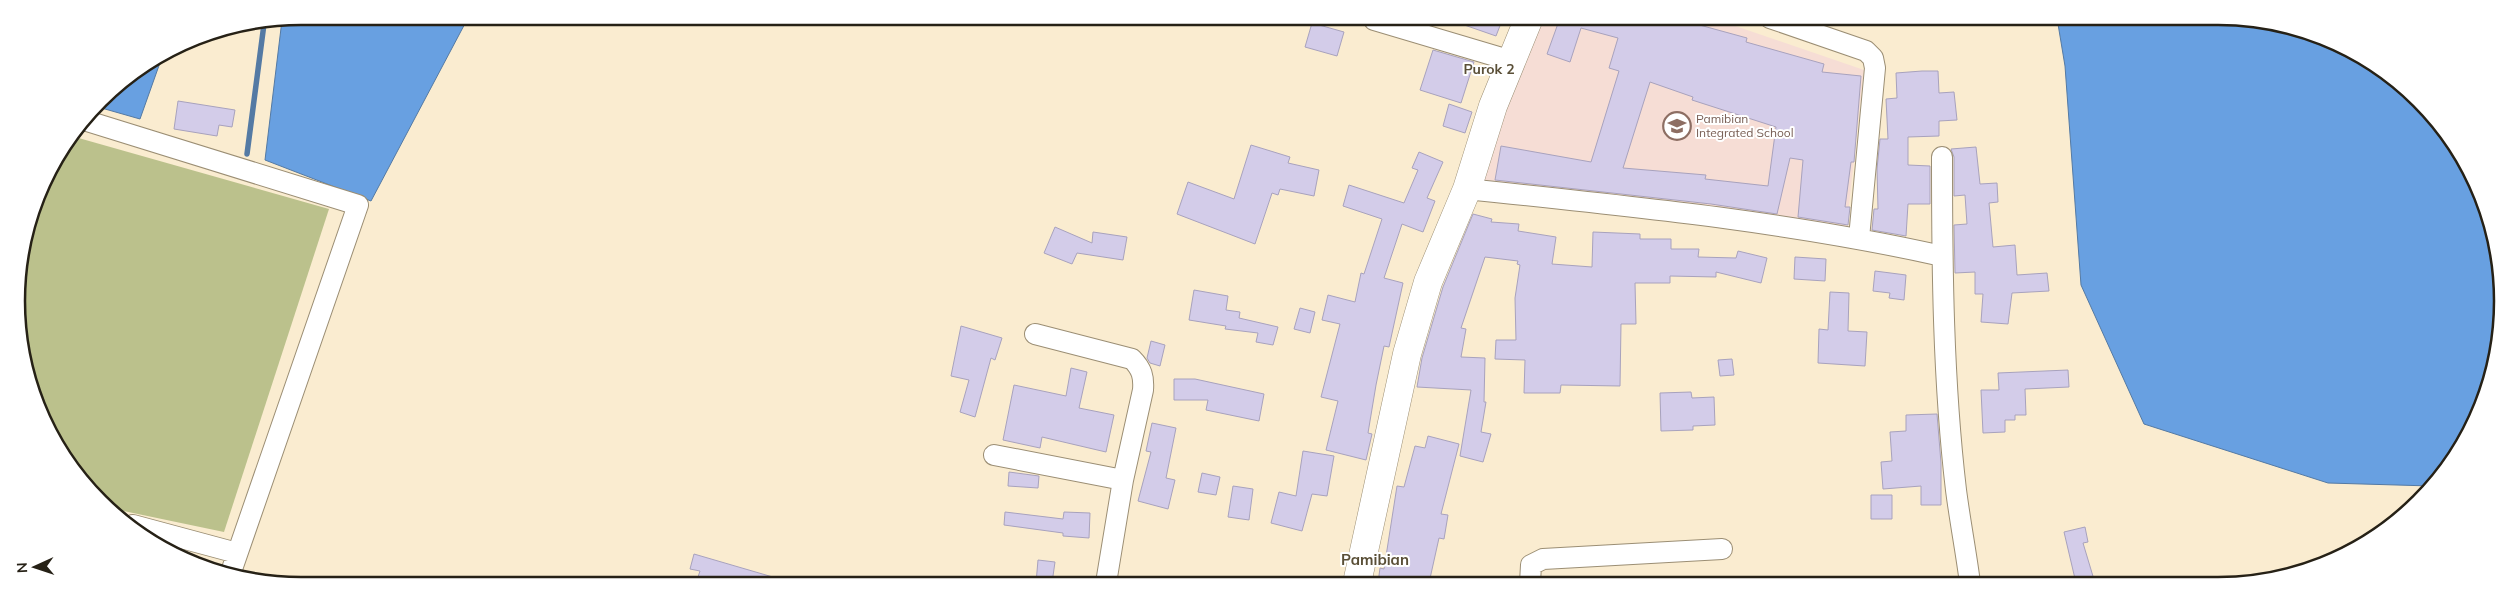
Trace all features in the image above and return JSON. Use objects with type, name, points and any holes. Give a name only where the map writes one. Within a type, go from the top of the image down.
[{"type":"street","points":[[1391,25],[1512,61]]},
{"type":"street","points":[[1358,577],[1407,354],[1428,282],[1467,189],[1493,106],[1527,25]]},
{"type":"street","points":[[1790,25],[1866,51],[1873,58],[1875,68],[1859,238]]},
{"type":"street","points":[[91,122],[358,204],[232,568]]},
{"type":"street","points":[[1942,157],[1942,256],[1947,367],[1956,488],[1969,577]]},
{"type":"street","points":[[1467,189],[1642,208],[1859,238],[1942,256]]},
{"type":"street","points":[[1036,334],[1119,354],[1132,359],[1139,366],[1144,376],[1143,390],[1122,480],[1107,577]]},
{"type":"street","points":[[994,455],[1122,480]]},
{"type":"street","points":[[146,528],[237,553]]},
{"type":"street","points":[[1530,577],[1531,565],[1543,559],[1722,549]]},
{"type":"shaded area","name":"Pamibian Integrated School","points":[[1536,25],[1732,25],[1864,70],[1846,232],[1474,181]]},
{"type":"green space","points":[[79,138],[329,209],[224,532],[121,510],[93,483],[82,469],[62,439],[46,407],[34,372],[27,337],[25,301],[27,265],[34,230],[46,195],[62,163]]},
{"type":"water","points":[[464,25],[371,201],[265,160],[281,26]]},
{"type":"water","points":[[2058,25],[2218,25],[2254,27],[2289,34],[2340,53],[2386,82],[2426,119],[2457,163],[2473,195],[2489,247],[2494,301],[2489,355],[2473,407],[2457,439],[2423,486],[2328,483],[2144,424],[2081,285],[2065,66]]},
{"type":"water","points":[[159,64],[140,119],[103,109],[119,93]]},
{"type":"building","points":[[1311,25],[1319,25],[1344,32],[1337,56],[1305,47]]},
{"type":"building","points":[[1464,25],[1500,25],[1496,36]]},
{"type":"building","points":[[1557,25],[1700,25],[1747,38],[1746,42],[1824,64],[1822,72],[1861,76],[1854,162],[1851,162],[1845,207],[1850,207],[1848,225],[1798,217],[1803,160],[1790,158],[1777,214],[1711,204],[1495,180],[1501,146],[1591,162],[1619,71],[1609,68],[1618,38],[1581,28],[1570,62],[1547,54]],"holes":[[[1650,82],[1693,97],[1692,100],[1776,127],[1768,186],[1705,179],[1706,175],[1623,168]]]},
{"type":"building","points":[[1433,50],[1474,62],[1461,103],[1420,90]]},
{"type":"building","points":[[1938,71],[1939,93],[1954,92],[1957,120],[1939,121],[1939,136],[1908,137],[1908,165],[1930,166],[1930,204],[1908,204],[1906,236],[1872,230],[1874,209],[1878,209],[1877,169],[1880,139],[1888,139],[1886,99],[1897,98],[1896,73]]},
{"type":"building","points":[[178,101],[235,110],[232,127],[219,125],[217,136],[174,129]]},
{"type":"building","points":[[1449,104],[1472,112],[1465,133],[1443,126]]},
{"type":"building","points":[[1251,145],[1290,157],[1288,163],[1319,170],[1314,196],[1280,189],[1278,195],[1272,193],[1255,244],[1177,214],[1188,182],[1234,199]]},
{"type":"building","points":[[1976,147],[1980,184],[1997,183],[1998,202],[1989,203],[1993,247],[2015,245],[2017,275],[2047,273],[2049,291],[2012,293],[2008,324],[1981,322],[1983,294],[1975,294],[1975,272],[1955,273],[1954,225],[1967,224],[1965,195],[1954,196],[1954,157],[1951,149]]},
{"type":"building","points":[[1419,152],[1443,162],[1427,198],[1435,201],[1423,232],[1402,224],[1384,278],[1403,283],[1389,347],[1384,346],[1368,433],[1372,434],[1366,460],[1326,450],[1338,401],[1321,397],[1340,324],[1322,320],[1328,295],[1355,302],[1361,273],[1364,274],[1382,219],[1343,206],[1349,185],[1404,203],[1418,170],[1412,168]]},
{"type":"building","points":[[1473,214],[1492,219],[1491,222],[1519,224],[1518,231],[1556,237],[1552,264],[1592,267],[1593,232],[1640,234],[1640,239],[1671,239],[1671,249],[1699,249],[1698,257],[1736,258],[1738,251],[1767,258],[1761,283],[1716,272],[1716,277],[1670,276],[1670,283],[1635,283],[1636,324],[1621,324],[1620,386],[1561,385],[1560,393],[1524,393],[1525,360],[1495,359],[1496,340],[1516,340],[1515,298],[1520,265],[1517,264],[1518,261],[1485,257],[1461,328],[1466,329],[1461,357],[1485,358],[1484,402],[1486,402],[1481,432],[1491,434],[1483,462],[1460,456],[1471,390],[1417,387],[1422,358],[1443,287]]},
{"type":"building","points":[[1055,227],[1092,243],[1093,232],[1127,237],[1123,260],[1077,253],[1072,264],[1044,253]]},
{"type":"building","points":[[1795,257],[1826,259],[1825,281],[1794,279]]},
{"type":"building","points":[[1875,271],[1906,275],[1904,300],[1889,298],[1890,293],[1873,291]]},
{"type":"building","points":[[1194,290],[1228,296],[1226,310],[1240,312],[1239,318],[1278,327],[1273,345],[1256,342],[1258,333],[1225,329],[1226,326],[1189,320]]},
{"type":"building","points":[[1830,292],[1849,293],[1848,331],[1867,332],[1865,366],[1818,363],[1819,329],[1828,330]]},
{"type":"building","points":[[1300,308],[1315,312],[1310,333],[1294,329]]},
{"type":"building","points":[[961,326],[1002,338],[995,360],[991,358],[975,417],[960,412],[969,380],[951,376]]},
{"type":"building","points":[[1151,341],[1165,345],[1160,366],[1150,363],[1147,358]]},
{"type":"building","points":[[1732,359],[1734,375],[1720,376],[1718,360]]},
{"type":"building","points":[[1071,368],[1087,372],[1079,408],[1114,415],[1106,452],[1042,437],[1040,448],[1003,440],[1014,385],[1066,396]]},
{"type":"building","points":[[2068,370],[2069,387],[2025,389],[2026,415],[2015,415],[2015,420],[2005,420],[2005,432],[1983,433],[1981,390],[1999,390],[1998,373]]},
{"type":"building","points":[[1174,379],[1195,379],[1264,394],[1259,421],[1206,410],[1208,400],[1174,400]]},
{"type":"building","points":[[1691,392],[1692,398],[1714,397],[1715,425],[1693,426],[1693,430],[1661,431],[1660,393]]},
{"type":"building","points":[[1937,414],[1941,463],[1941,505],[1921,505],[1921,486],[1883,489],[1881,462],[1892,461],[1890,432],[1906,431],[1906,415]]},
{"type":"building","points":[[1152,423],[1176,428],[1166,478],[1175,480],[1168,509],[1138,501],[1151,452],[1146,451]]},
{"type":"building","points":[[1428,436],[1459,444],[1441,514],[1448,515],[1444,539],[1439,538],[1430,577],[1379,577],[1380,568],[1384,569],[1397,486],[1404,487],[1415,446],[1425,448]]},
{"type":"building","points":[[1303,451],[1334,456],[1327,496],[1312,494],[1302,531],[1271,523],[1279,492],[1296,496]]},
{"type":"building","points":[[1009,472],[1039,476],[1038,488],[1008,486]]},
{"type":"building","points":[[1202,473],[1220,477],[1216,495],[1198,492]]},
{"type":"building","points":[[1233,486],[1253,489],[1249,520],[1228,517]]},
{"type":"building","points":[[1871,495],[1892,495],[1892,519],[1871,519]]},
{"type":"building","points":[[1005,512],[1063,519],[1064,512],[1090,513],[1089,538],[1063,536],[1063,533],[1004,525]]},
{"type":"building","points":[[2085,527],[2088,542],[2083,543],[2093,577],[2075,577],[2064,532]]},
{"type":"building","points":[[694,554],[773,577],[698,577],[700,571],[690,569]]},
{"type":"building","points":[[1038,560],[1055,562],[1053,577],[1037,577]]},
{"type":"waterway","points":[[247,154],[264,27]]},
{"type":"place","name":"Pamibian Integrated School","points":[[1677,126]]},
{"type":"district","name":"Purok 2","points":[[1489,69]]},
{"type":"district","name":"Pamibian","points":[[1375,560]]}]
